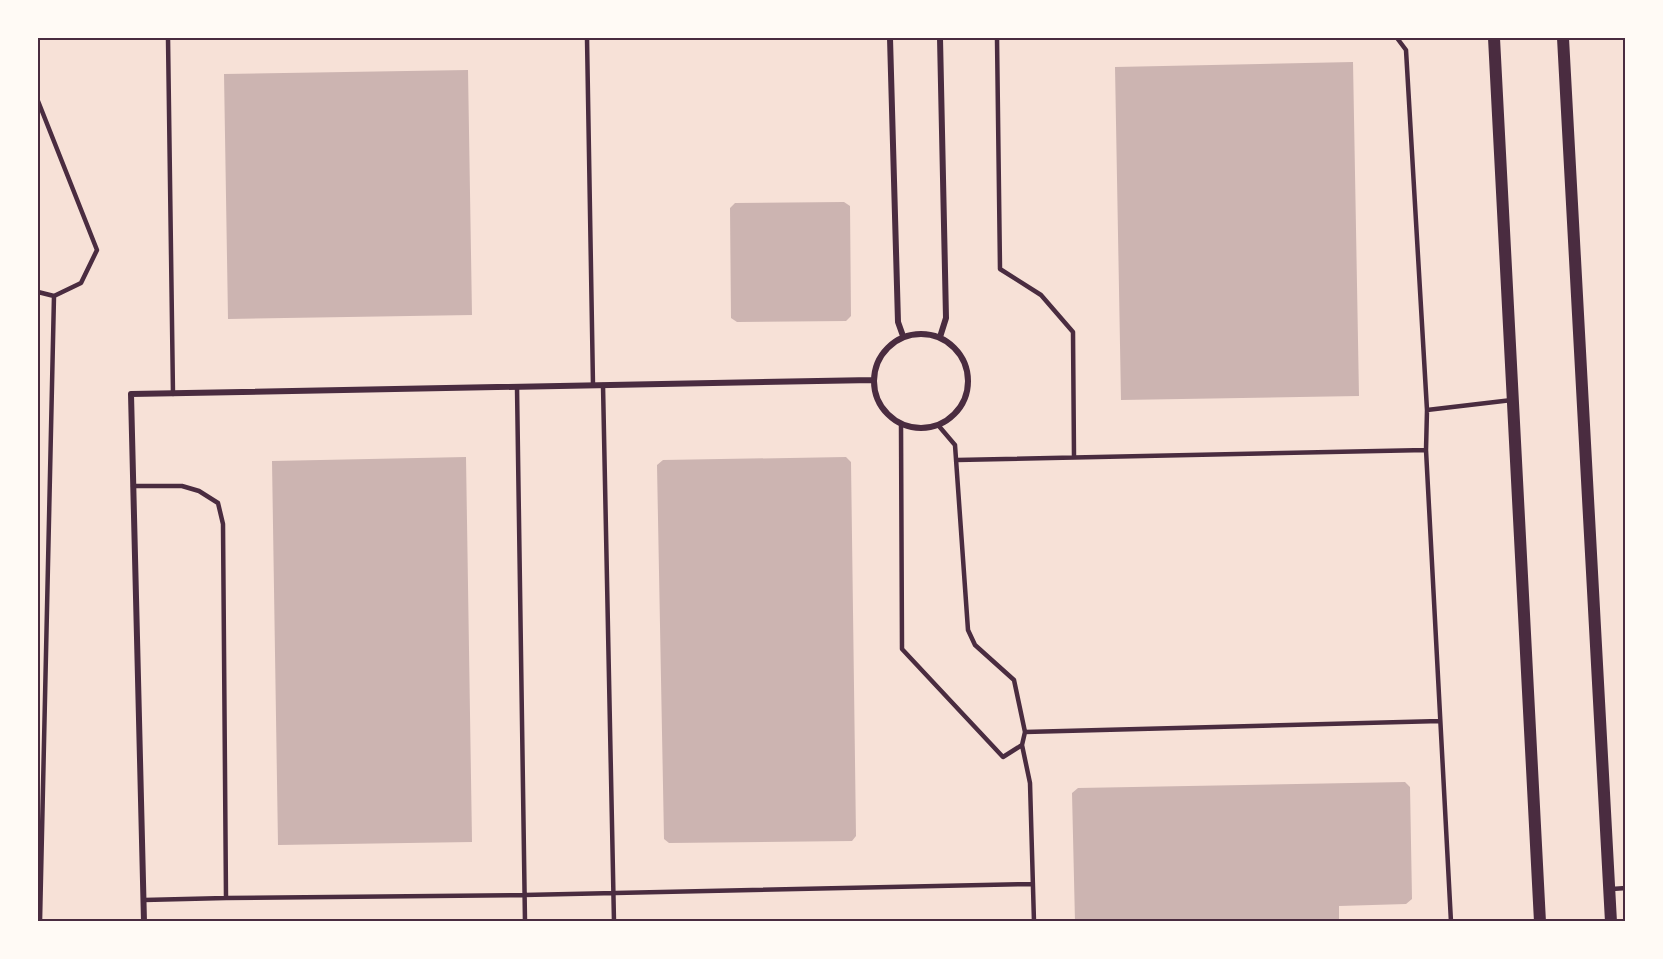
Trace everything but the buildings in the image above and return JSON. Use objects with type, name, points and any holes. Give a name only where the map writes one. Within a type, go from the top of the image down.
[{"type":"main road","points":[[1494,38],[1540,921]]},
{"type":"main road","points":[[1563,38],[1611,921]]},
{"type":"street","points":[[890,38],[898,322],[903,336]]},
{"type":"street","points":[[939,38],[946,318],[940,337]]},
{"type":"street","points":[[922,333],[940,337],[955,347],[966,363],[969,381],[964,400],[954,415],[938,425],[920,428],[901,425],[886,414],[876,398],[873,380],[877,361],[888,346],[903,336],[922,333]]},
{"type":"street","points":[[144,921],[131,394],[873,380]]},
{"type":"lane","points":[[168,38],[173,394]]},
{"type":"lane","points":[[587,38],[593,385]]},
{"type":"lane","points":[[997,38],[1000,269],[1041,295],[1073,332],[1074,457]]},
{"type":"lane","points":[[1397,38],[1406,50],[1427,410],[1426,450],[1451,921]]},
{"type":"lane","points":[[38,101],[97,250],[81,283],[54,296],[38,292]]},
{"type":"lane","points":[[40,921],[54,296]]},
{"type":"lane","points":[[603,385],[614,921]]},
{"type":"lane","points":[[517,387],[525,921]]},
{"type":"lane","points":[[1427,410],[1512,400]]},
{"type":"lane","points":[[901,425],[902,649],[1003,757],[1022,745]]},
{"type":"lane","points":[[938,425],[955,445],[968,630],[975,645],[1014,680],[1025,732],[1022,745],[1030,783],[1034,921]]},
{"type":"lane","points":[[957,459],[1426,450]]},
{"type":"lane","points":[[133,486],[182,486],[199,491],[218,503],[221,514],[223,525],[226,898]]},
{"type":"lane","points":[[1025,732],[1440,721]]},
{"type":"lane","points":[[144,900],[524,895],[1033,884]]},
{"type":"lane","points":[[1609,890],[1626,888]]}]
